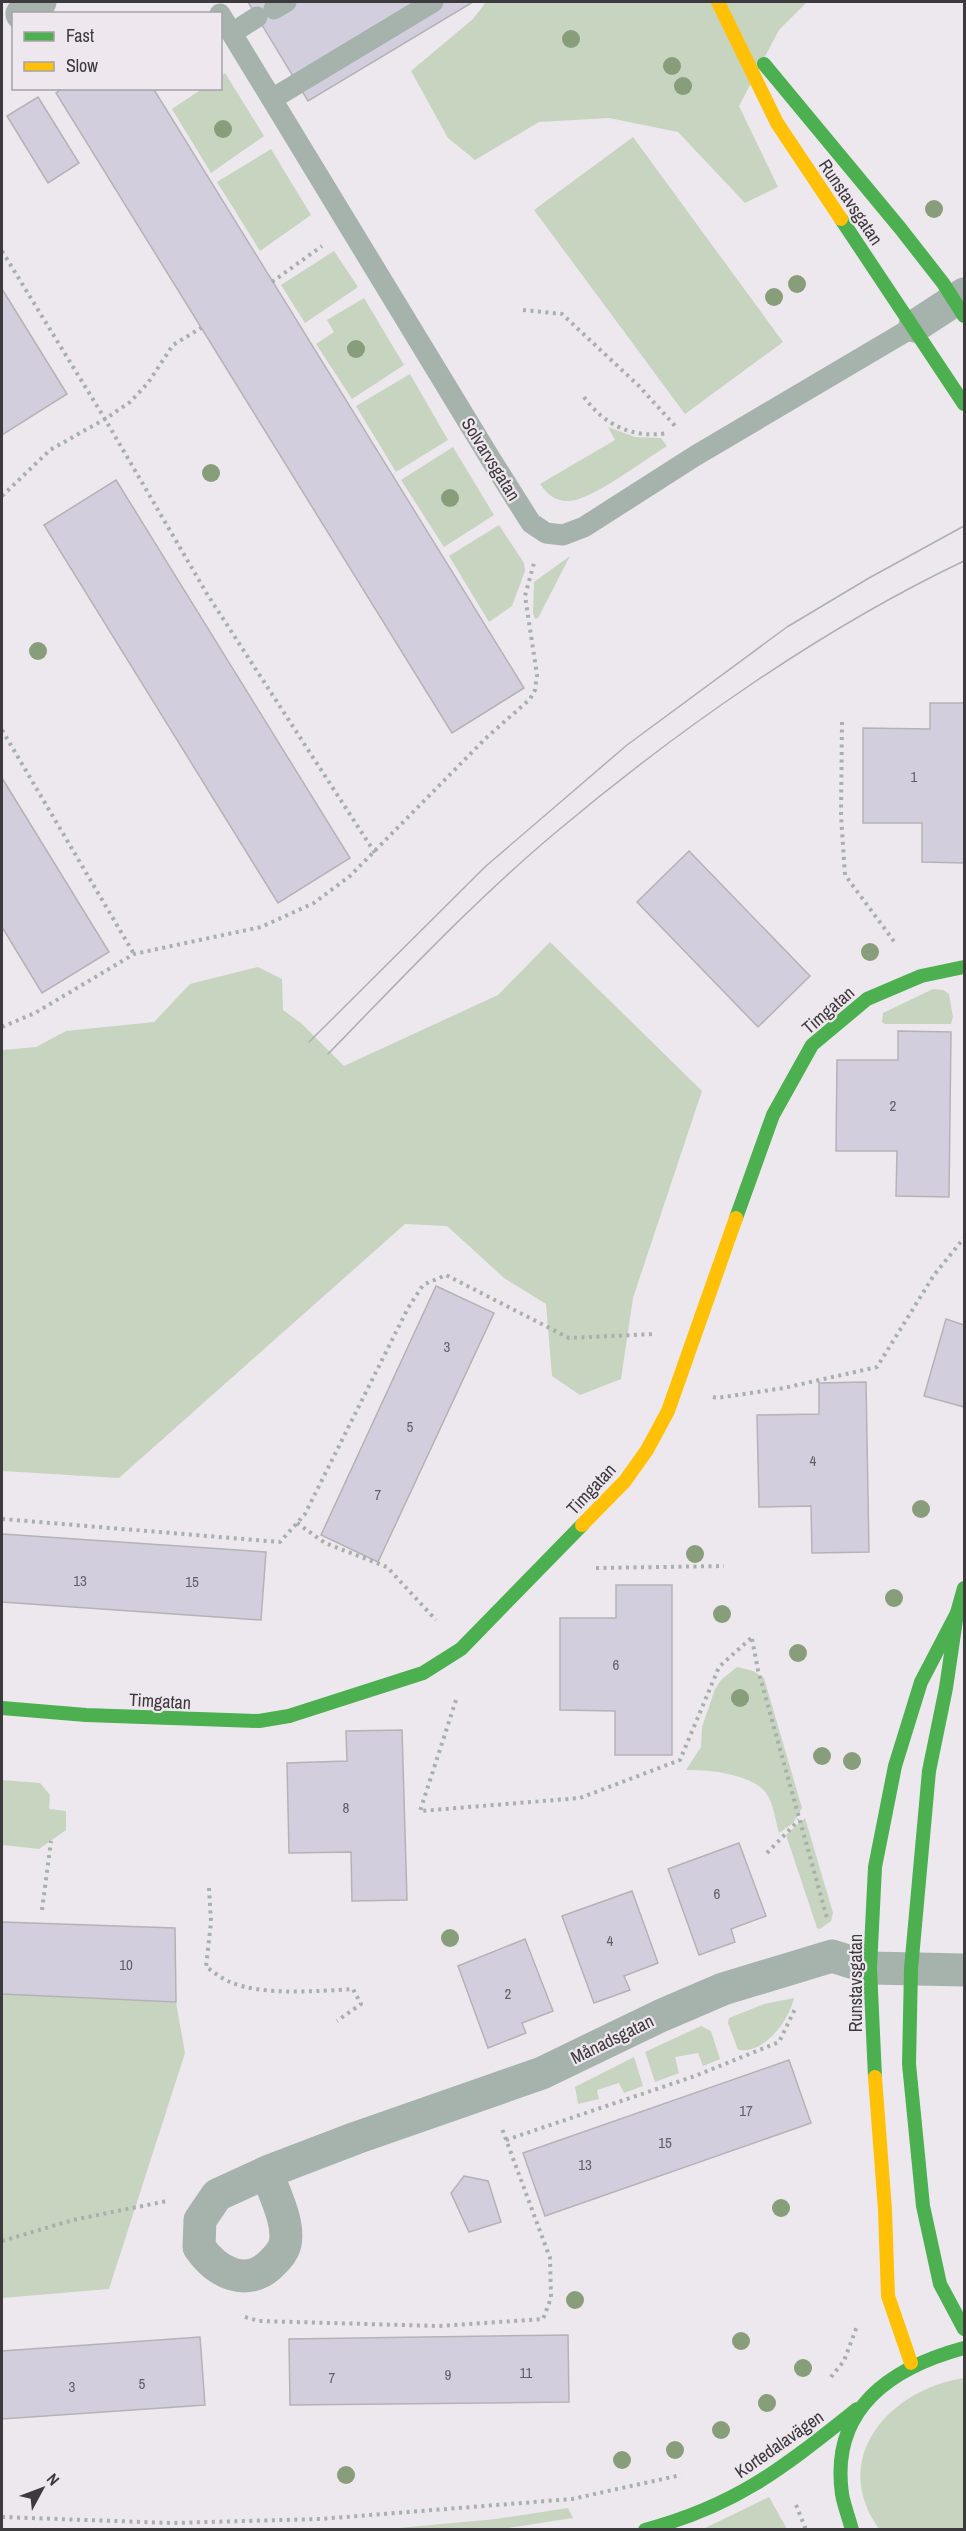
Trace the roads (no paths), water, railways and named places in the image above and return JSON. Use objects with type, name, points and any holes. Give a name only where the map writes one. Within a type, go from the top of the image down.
[{"type":"street","points":[[24,12],[40,2]]},
{"type":"street","name":"Runstavsgatan","points":[[720,6],[798,108],[962,303]]},
{"type":"street","name":"Runstavsgatan","points":[[720,6],[777,123],[915,326],[964,404]]},
{"type":"street","points":[[915,326],[962,303]]},
{"type":"street","name":"Timgatan","points":[[2,1708],[86,1716],[259,1722],[289,1716],[423,1673],[461,1649],[625,1481],[647,1450],[668,1411],[773,1115],[812,1046],[867,999],[921,976],[964,967]]},
{"type":"street","name":"Runstavsgatan","points":[[964,1588],[957,1613],[946,1688],[929,1771],[911,1969],[909,2064],[923,2206],[940,2284],[964,2329]]},
{"type":"street","name":"Runstavsgatan","points":[[911,2363],[888,2296],[885,2210],[873,2057],[870,1968],[875,1868],[895,1766],[921,1682],[957,1613]]},
{"type":"street","name":"Månadsgatan","points":[[267,2172],[284,2227],[285,2244],[275,2260],[258,2274],[248,2277],[229,2274],[218,2268],[199,2247],[200,2220],[217,2195],[267,2172],[542,2073],[660,2016],[723,1989],[825,1958],[870,1968]]},
{"type":"street","points":[[870,1968],[964,1970]]},
{"type":"street","points":[[852,2529],[838,2483],[845,2437],[861,2406],[882,2383],[911,2363],[939,2353],[964,2348]]},
{"type":"street","name":"Kortedalavägen","points":[[645,2529],[690,2515],[738,2495],[776,2473],[861,2406]]},
{"type":"lane","points":[[272,99],[433,2]]},
{"type":"lane","points":[[232,33],[272,9]]},
{"type":"lane","name":"Solvarvsgatan","points":[[222,17],[531,523],[546,533],[563,535],[584,527],[695,456],[915,326]]},
{"type":"tram line","points":[[309,1042],[486,866],[627,745],[787,627],[869,578],[964,526]]},
{"type":"tram line","points":[[328,1054],[438,941],[525,859],[650,757],[751,684],[804,650],[910,588],[964,561]]}]
